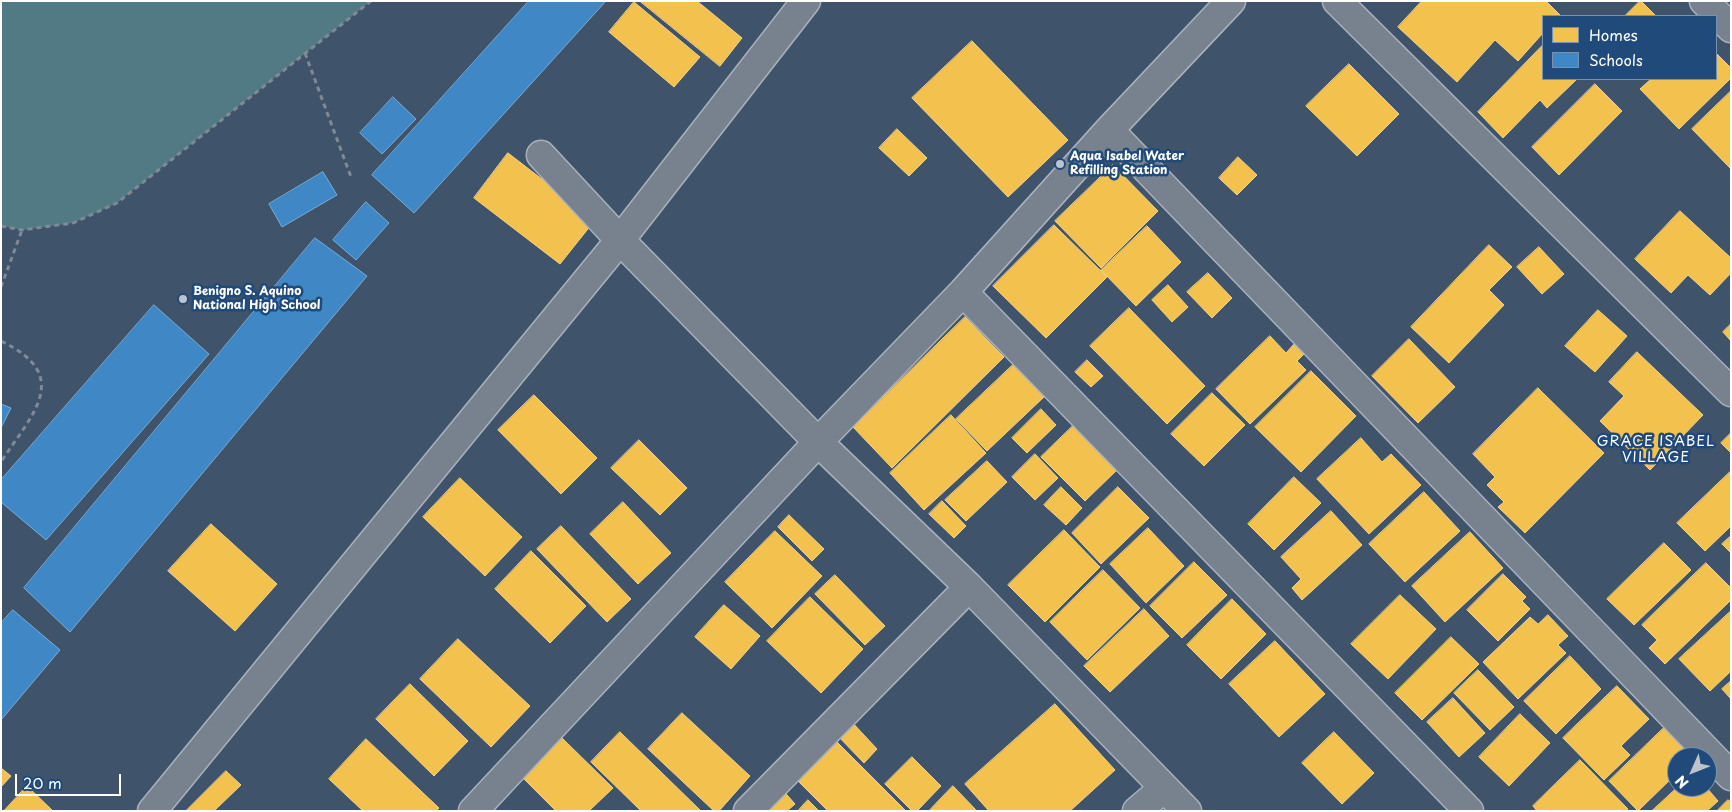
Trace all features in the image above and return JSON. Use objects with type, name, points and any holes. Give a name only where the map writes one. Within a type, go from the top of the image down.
[{"type":"street","points":[[152,811],[620,240],[806,1]]},
{"type":"street","points":[[473,811],[818,442],[963,292],[1109,130],[1231,1]]},
{"type":"street","points":[[1337,1],[1731,392]]},
{"type":"street","points":[[1704,1],[1731,28]]},
{"type":"street","points":[[1109,130],[1731,776]]},
{"type":"street","points":[[541,155],[620,240],[818,442],[969,587],[1187,811]]},
{"type":"street","points":[[963,292],[1468,811]]},
{"type":"street","points":[[748,811],[969,587]]},
{"type":"street","points":[[1137,811],[1164,788]]},
{"type":"path","points":[[1,226],[22,230],[73,223],[116,203],[371,1]]},
{"type":"path","points":[[305,53],[351,176]]},
{"type":"path","points":[[1,287],[22,230]]},
{"type":"path","points":[[1,341],[18,349],[34,363],[42,382],[41,400],[1,462]]},
{"type":"green space","points":[[1,1],[371,1],[117,203],[73,223],[22,230],[1,226]]},
{"type":"building: Homes","points":[[640,1],[697,1],[742,38],[720,66]]},
{"type":"building: Homes","points":[[1422,1],[1546,1],[1560,15],[1542,15],[1542,34],[1518,61],[1495,40],[1457,82],[1398,27]]},
{"type":"building: Homes","points":[[1641,1],[1655,15],[1626,15]]},
{"type":"building: Homes","points":[[634,2],[700,57],[674,87],[609,32]]},
{"type":"building: Homes","points":[[972,41],[1068,140],[1008,197],[912,98]]},
{"type":"building: Homes","points":[[1542,46],[1542,80],[1576,80],[1547,108],[1540,100],[1503,138],[1478,112]]},
{"type":"building: Homes","points":[[1717,54],[1731,68],[1731,78],[1679,129],[1640,89],[1650,80],[1717,80]]},
{"type":"building: Homes","points":[[1349,64],[1399,114],[1357,156],[1306,106]]},
{"type":"building: Homes","points":[[1595,84],[1622,111],[1559,175],[1532,147]]},
{"type":"building: Homes","points":[[1731,91],[1731,169],[1692,129]]},
{"type":"building: Homes","points":[[897,129],[927,158],[909,176],[879,148]]},
{"type":"building: Homes","points":[[508,153],[595,220],[560,264],[474,198]]},
{"type":"building: Homes","points":[[1238,157],[1257,175],[1237,195],[1219,178]]},
{"type":"building: Homes","points":[[1113,165],[1158,211],[1101,268],[1055,221]]},
{"type":"building: Homes","points":[[1680,211],[1731,258],[1731,273],[1710,295],[1688,275],[1671,293],[1635,259]]},
{"type":"building: Homes","points":[[1054,225],[1107,277],[1046,338],[993,286]]},
{"type":"building: Homes","points":[[1147,226],[1181,262],[1136,306],[1101,270]]},
{"type":"building: Homes","points":[[1489,245],[1512,267],[1489,290],[1504,305],[1449,363],[1411,327]]},
{"type":"building: Homes","points":[[1539,247],[1564,274],[1542,294],[1517,267]]},
{"type":"building: Homes","points":[[1208,273],[1232,298],[1212,318],[1187,292]]},
{"type":"building: Homes","points":[[1168,285],[1188,307],[1172,322],[1152,300]]},
{"type":"building: Homes","points":[[1129,308],[1205,386],[1167,424],[1090,346]]},
{"type":"building: Homes","points":[[1598,310],[1627,336],[1595,372],[1565,346]]},
{"type":"building: Homes","points":[[965,317],[1004,357],[892,468],[853,427]]},
{"type":"building: Homes","points":[[1731,324],[1731,341],[1723,332]]},
{"type":"building: Homes","points":[[1270,336],[1286,353],[1295,343],[1305,353],[1297,361],[1306,370],[1250,424],[1216,389]]},
{"type":"building: Homes","points":[[1409,339],[1455,387],[1418,423],[1372,376]]},
{"type":"building: Homes","points":[[1637,352],[1703,415],[1650,470],[1600,421],[1624,396],[1609,382]]},
{"type":"building: Homes","points":[[1087,360],[1103,376],[1091,387],[1075,372]]},
{"type":"building: Homes","points":[[1014,364],[1045,396],[987,451],[956,419]]},
{"type":"building: Homes","points":[[1311,371],[1356,416],[1301,472],[1255,427]]},
{"type":"building: Homes","points":[[1538,388],[1604,453],[1525,533],[1498,507],[1504,502],[1487,485],[1495,477],[1473,454]]},
{"type":"building: Homes","points":[[1212,393],[1245,425],[1204,466],[1171,434]]},
{"type":"building: Homes","points":[[534,395],[597,458],[561,494],[498,430]]},
{"type":"building: Homes","points":[[1041,409],[1056,425],[1027,453],[1012,438]]},
{"type":"building: Homes","points":[[951,415],[986,453],[924,510],[890,473]]},
{"type":"building: Homes","points":[[1075,424],[1119,468],[1085,501],[1041,457]]},
{"type":"building: Homes","points":[[1731,433],[1731,453],[1721,443]]},
{"type":"building: Homes","points":[[1361,438],[1382,462],[1391,454],[1421,485],[1369,534],[1317,479]]},
{"type":"building: Homes","points":[[639,440],[687,488],[660,515],[611,468]]},
{"type":"building: Homes","points":[[1035,454],[1058,478],[1035,500],[1012,477]]},
{"type":"building: Homes","points":[[987,461],[1007,482],[966,521],[945,500]]},
{"type":"building: Homes","points":[[1731,471],[1731,526],[1705,551],[1677,523]]},
{"type":"building: Homes","points":[[1294,477],[1321,503],[1274,550],[1248,524]]},
{"type":"building: Homes","points":[[460,478],[522,537],[485,576],[423,517]]},
{"type":"building: Homes","points":[[1061,487],[1082,508],[1066,525],[1044,505]]},
{"type":"building: Homes","points":[[1118,487],[1149,518],[1101,564],[1072,533]]},
{"type":"building: Homes","points":[[1424,492],[1460,531],[1405,582],[1369,544]]},
{"type":"building: Homes","points":[[942,501],[966,526],[954,538],[929,514]]},
{"type":"building: Homes","points":[[623,502],[671,553],[638,584],[590,534]]},
{"type":"building: Homes","points":[[1331,511],[1362,545],[1302,600],[1292,588],[1301,579],[1281,557]]},
{"type":"building: Homes","points":[[789,515],[824,549],[812,561],[778,527]]},
{"type":"building: Homes","points":[[211,524],[277,584],[235,631],[168,571]]},
{"type":"building: Homes","points":[[561,526],[631,599],[607,622],[537,549]]},
{"type":"building: Homes","points":[[1148,528],[1184,566],[1146,603],[1110,564]]},
{"type":"building: Homes","points":[[1064,530],[1100,567],[1045,622],[1008,585]]},
{"type":"building: Homes","points":[[775,531],[822,576],[772,628],[725,582]]},
{"type":"building: Homes","points":[[1470,532],[1503,568],[1445,622],[1412,586]]},
{"type":"building: Homes","points":[[1731,536],[1731,553],[1722,544]]},
{"type":"building: Homes","points":[[1664,543],[1691,570],[1634,625],[1607,599]]},
{"type":"building: Homes","points":[[531,551],[586,606],[550,643],[495,589]]},
{"type":"building: Homes","points":[[1194,562],[1227,595],[1182,638],[1150,606]]},
{"type":"building: Homes","points":[[1706,563],[1731,588],[1731,600],[1665,664],[1649,648],[1657,640],[1642,625]]},
{"type":"building: Homes","points":[[1103,570],[1140,608],[1087,660],[1050,622]]},
{"type":"building: Homes","points":[[1503,574],[1526,597],[1522,601],[1530,609],[1498,641],[1467,610]]},
{"type":"building: Homes","points":[[835,575],[885,626],[865,645],[815,594]]},
{"type":"building: Homes","points":[[1400,595],[1436,629],[1388,679],[1351,644]]},
{"type":"building: Homes","points":[[810,597],[863,649],[821,693],[767,641]]},
{"type":"building: Homes","points":[[1232,599],[1266,634],[1221,679],[1187,645]]},
{"type":"building: Homes","points":[[724,605],[760,636],[731,669],[695,637]]},
{"type":"building: Homes","points":[[1144,609],[1169,636],[1110,692],[1084,666]]},
{"type":"building: Homes","points":[[1731,611],[1731,671],[1710,691],[1679,659]]},
{"type":"building: Homes","points":[[1548,615],[1568,636],[1558,645],[1566,653],[1518,699],[1483,662],[1530,617],[1538,624]]},
{"type":"building: Homes","points":[[1451,637],[1479,664],[1422,720],[1395,693]]},
{"type":"building: Homes","points":[[458,639],[530,706],[491,747],[420,679]]},
{"type":"building: Homes","points":[[1275,641],[1325,694],[1279,737],[1229,684]]},
{"type":"building: Homes","points":[[1570,656],[1601,689],[1556,734],[1524,701]]},
{"type":"building: Homes","points":[[1478,670],[1514,707],[1490,730],[1454,693]]},
{"type":"building: Homes","points":[[1731,681],[1731,699],[1722,689]]},
{"type":"building: Homes","points":[[410,684],[468,741],[434,776],[376,719]]},
{"type":"building: Homes","points":[[1617,686],[1649,719],[1621,746],[1630,755],[1604,780],[1563,738]]},
{"type":"building: Homes","points":[[1453,698],[1485,733],[1459,757],[1427,722]]},
{"type":"building: Homes","points":[[1055,704],[1115,770],[1070,811],[989,811],[965,784]]},
{"type":"building: Homes","points":[[682,713],[750,776],[719,811],[714,811],[648,749]]},
{"type":"building: Homes","points":[[1520,714],[1550,743],[1509,786],[1479,757]]},
{"type":"building: Homes","points":[[850,720],[877,749],[864,763],[836,734]]},
{"type":"building: Homes","points":[[1668,724],[1690,747],[1667,747],[1667,783],[1638,811],[1609,781]]},
{"type":"building: Homes","points":[[620,732],[701,811],[641,811],[591,762]]},
{"type":"building: Homes","points":[[1334,732],[1374,773],[1342,804],[1302,763]]},
{"type":"building: Homes","points":[[561,737],[613,788],[589,811],[556,811],[521,776]]},
{"type":"building: Homes","points":[[366,739],[439,808],[436,811],[363,811],[329,779]]},
{"type":"building: Homes","points":[[836,741],[906,811],[828,811],[797,780]]},
{"type":"building: Homes","points":[[912,757],[941,786],[917,811],[912,811],[885,784]]},
{"type":"building: Homes","points":[[1580,760],[1628,809],[1626,811],[1537,811],[1533,806]]},
{"type":"building: Homes","points":[[1,768],[11,776],[1,787]]},
{"type":"building: Homes","points":[[226,771],[241,785],[214,811],[186,811]]},
{"type":"building: Homes","points":[[27,786],[53,811],[4,811]]},
{"type":"building: Homes","points":[[953,786],[977,811],[929,811]]},
{"type":"building: Homes","points":[[780,787],[795,804],[787,811],[762,811]]},
{"type":"building: Homes","points":[[1667,797],[1715,797],[1718,801],[1707,811],[1652,811]]},
{"type":"building: Homes","points":[[808,800],[819,811],[798,811]]},
{"type":"building: Homes","points":[[1728,800],[1731,802],[1731,811],[1717,811]]},
{"type":"building: Schools","points":[[529,1],[606,1],[414,213],[372,175]]},
{"type":"building: Schools","points":[[393,97],[416,119],[382,154],[360,133]]},
{"type":"building: Schools","points":[[323,172],[337,195],[282,227],[269,204]]},
{"type":"building: Schools","points":[[366,202],[389,223],[356,260],[333,240]]},
{"type":"building: Schools","points":[[315,238],[367,276],[70,632],[24,588]]},
{"type":"building: Schools","points":[[154,305],[209,354],[46,540],[1,502],[1,480]]},
{"type":"building: Schools","points":[[1,404],[11,408],[1,428]]},
{"type":"building: Schools","points":[[13,610],[60,650],[1,720],[1,623]]},
{"type":"place","name":"Aqua Isabel Water Refilling Station","points":[[1060,164]]},
{"type":"place","name":"Benigno S. Aquino National High School","points":[[183,299]]},
{"type":"district","name":"GRACE ISABEL VILLAGE","points":[[1656,450]]}]
